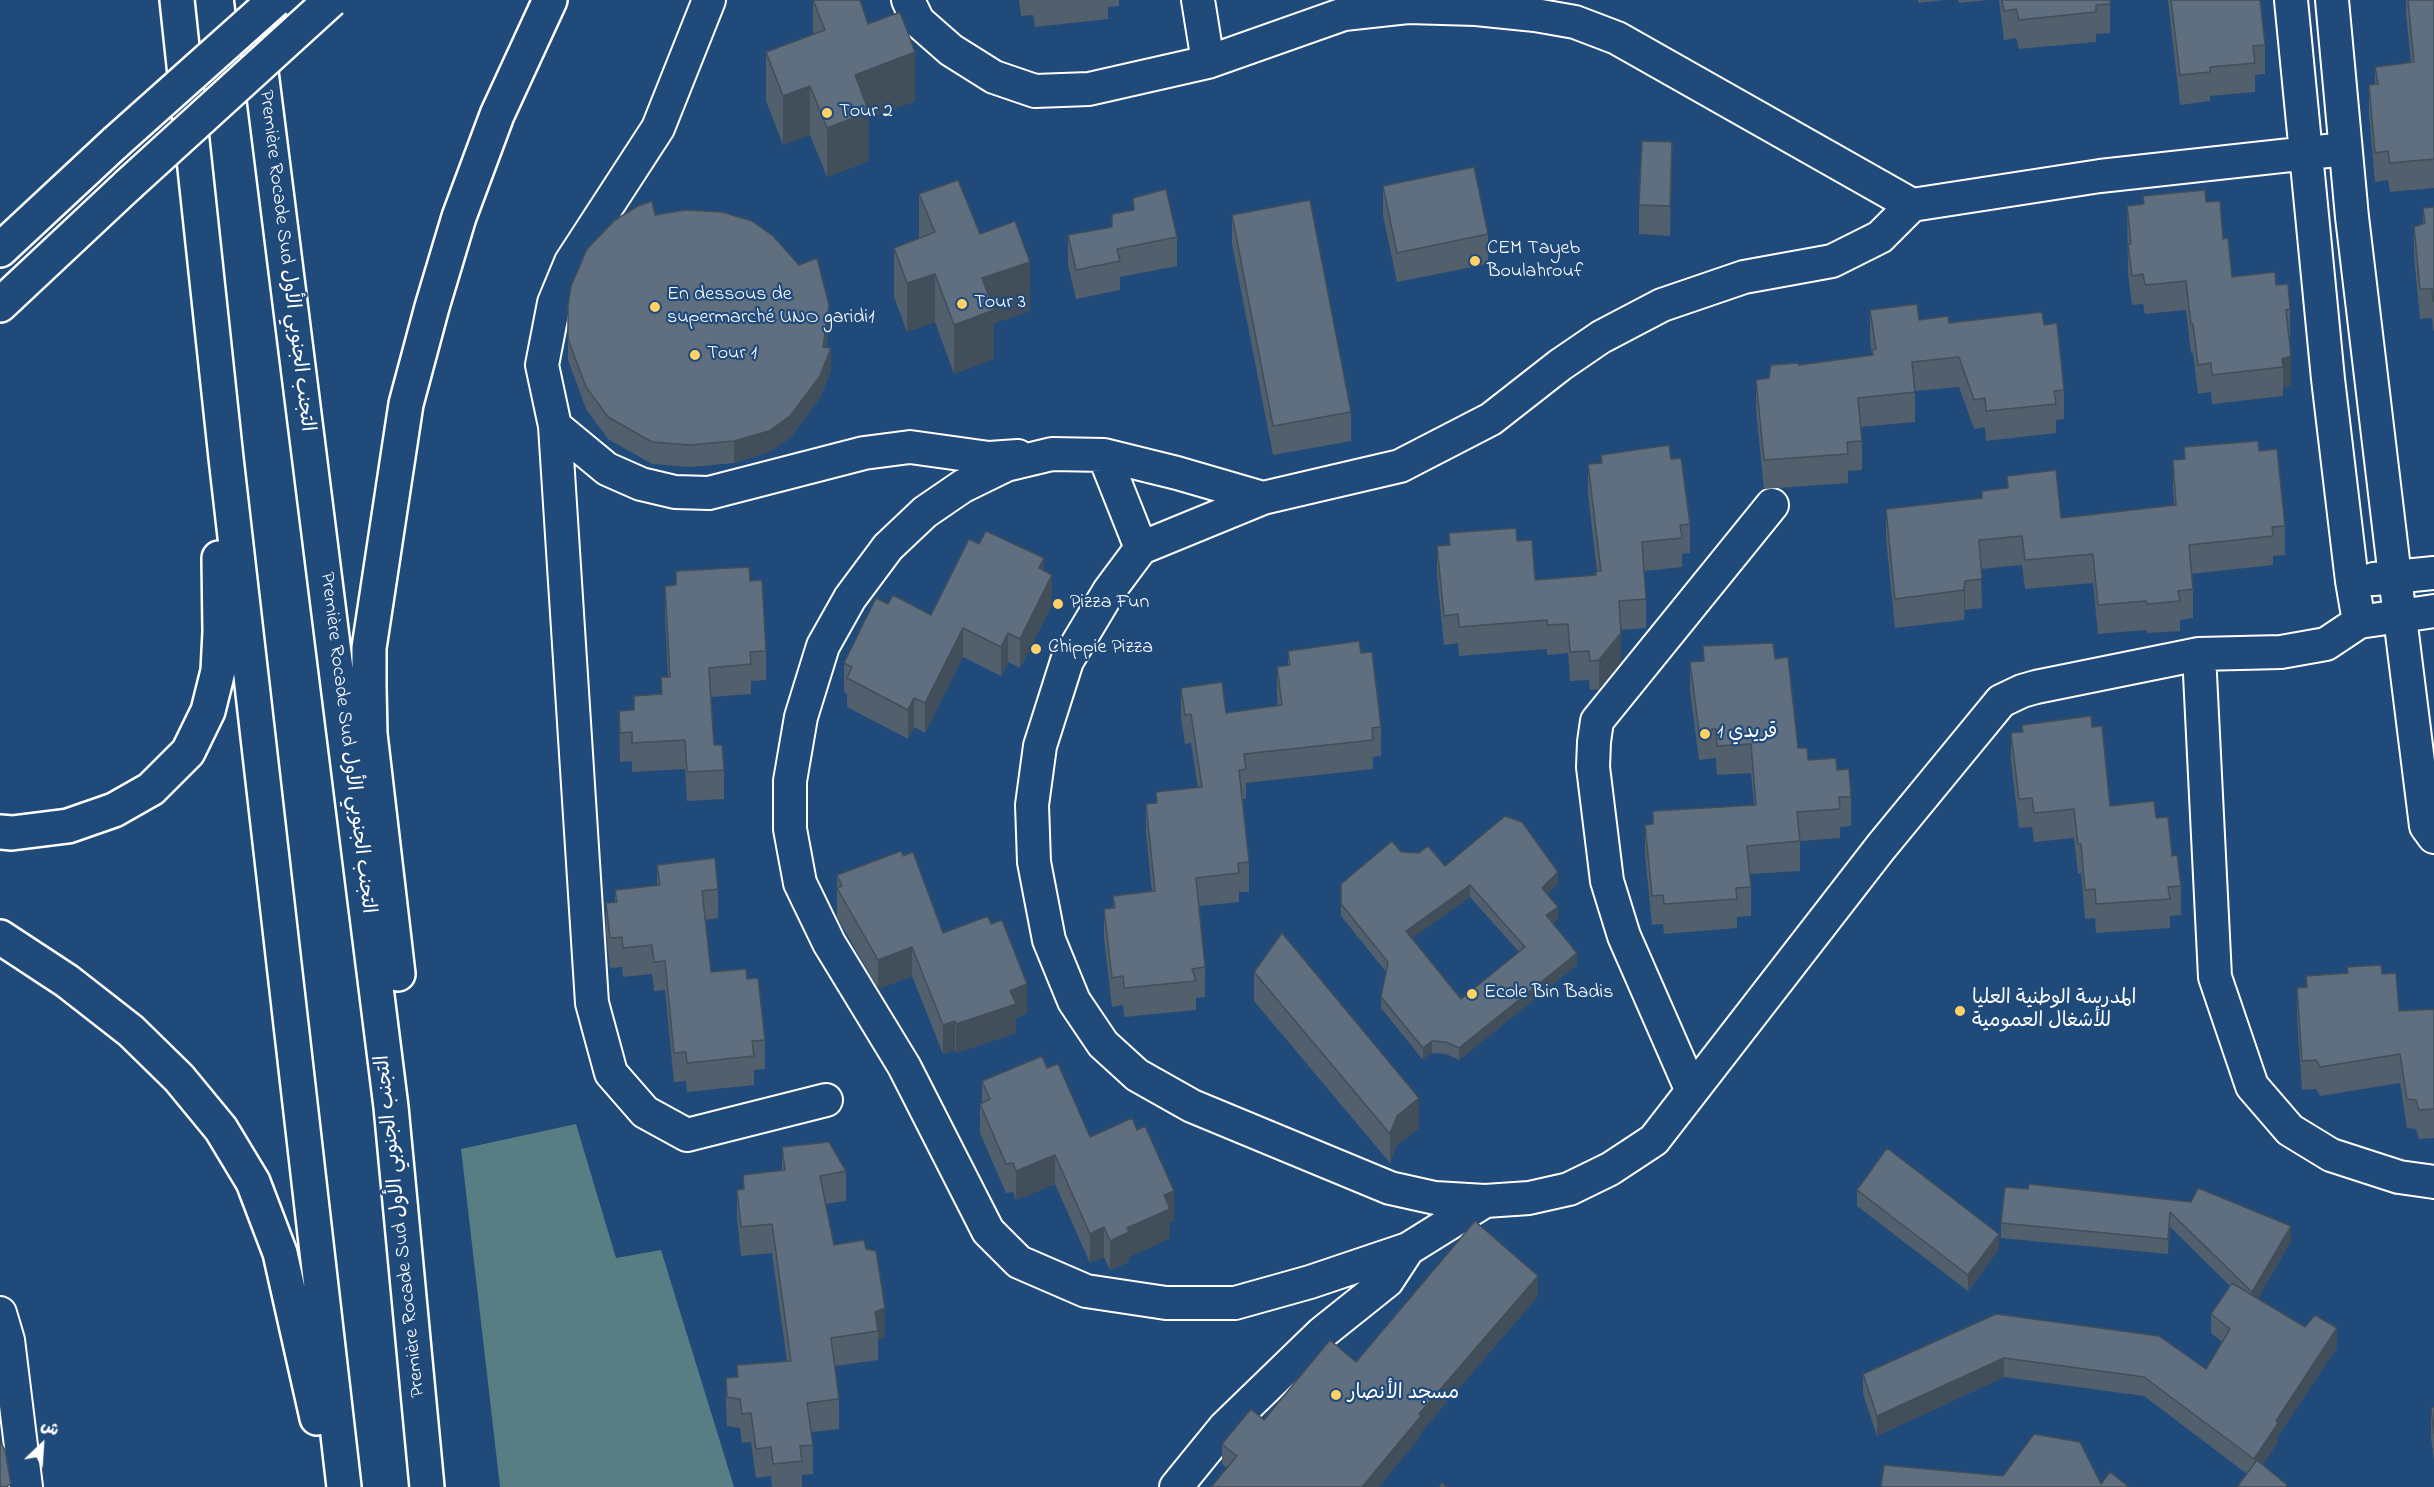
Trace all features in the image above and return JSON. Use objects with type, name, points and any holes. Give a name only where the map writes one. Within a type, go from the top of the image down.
[{"type":"highway","points":[[177,0],[226,458],[344,1487]]},
{"type":"highway","name":"Première Rocade Sud التجنب الجنوبي الأول","points":[[252,0],[391,1107],[427,1487]]},
{"type":"highway","points":[[0,250],[116,142],[275,0]]},
{"type":"highway","points":[[0,305],[331,0]]},
{"type":"highway","points":[[391,1107],[399,1044],[401,1004],[386,856],[370,734],[369,648],[406,404],[432,308],[459,217],[497,115],[550,0]]},
{"type":"highway","points":[[0,832],[12,833],[68,826],[114,810],[152,789],[188,752],[208,711],[218,671],[219,500],[226,458]]},
{"type":"highway","points":[[0,937],[67,981],[130,1031],[179,1078],[221,1129],[253,1182],[280,1253],[300,1334],[331,1487]]},
{"type":"street","points":[[708,0],[658,128],[571,262],[554,303],[542,365],[555,426],[592,1003],[611,1073],[645,1112],[687,1135],[826,1100]]},
{"type":"street","points":[[908,0],[918,21],[951,50],[994,77],[1035,91],[1089,89],[1208,62],[1344,14],[1408,7],[1476,9],[1575,22],[1617,38],[1912,205]]},
{"type":"street","points":[[1198,0],[1208,62]]},
{"type":"street","points":[[2291,0],[2328,379],[2352,581],[2360,622]]},
{"type":"street","points":[[2332,0],[2345,149],[2395,577],[2426,826],[2434,837]]},
{"type":"street","points":[[2345,149],[2100,176],[1912,205],[1880,237],[1832,261],[1744,277],[1662,305],[1601,337],[1560,365],[1491,419],[1400,466],[1263,498],[1141,548],[1109,591],[1067,661],[1040,746],[1032,805],[1034,862],[1049,940],[1074,1001],[1103,1044],[1137,1074],[1192,1106],[1390,1188],[1436,1198],[1485,1201],[1529,1198],[1569,1189],[1610,1169],[1654,1140],[1691,1089],[1881,847],[2001,701],[2036,687],[2199,654],[2281,652],[2326,644],[2360,622],[2434,611]]},
{"type":"street","points":[[555,426],[607,469],[641,484],[675,492],[709,493],[864,453],[910,447],[989,458],[1052,454],[1104,455],[1263,498]]},
{"type":"street","points":[[1052,454],[1006,465],[963,486],[925,512],[888,547],[850,598],[823,646],[801,717],[790,781],[790,829],[800,883],[829,943],[904,1066],[988,1231],[1020,1262],[1086,1291],[1166,1303],[1235,1303],[1310,1282],[1408,1249],[1485,1201]]},
{"type":"street","points":[[1104,455],[1141,548]]},
{"type":"street","points":[[1691,1089],[1628,946],[1607,881],[1593,767],[1594,742],[1597,721],[1772,505]]},
{"type":"street","points":[[2352,581],[2434,573]]},
{"type":"street","points":[[2199,654],[2215,977],[2252,1086],[2289,1130],[2331,1155],[2399,1177],[2434,1182]]},
{"type":"street","points":[[1176,1487],[1232,1420],[1322,1333],[1387,1281],[1408,1249]]},
{"type":"street","points":[[3,1333],[26,1487]]},
{"type":"green space","points":[[576,1124],[616,1258],[661,1250],[734,1487],[500,1487],[461,1149]]},
{"type":"building","points":[[813,0],[860,0],[868,24],[900,12],[915,52],[855,75],[869,112],[827,128],[810,86],[783,96],[766,52],[825,30]]},
{"type":"building","points":[[2002,0],[2110,0],[2110,4],[2096,5],[2096,12],[2019,20],[2016,9],[2004,11]]},
{"type":"building","points":[[2171,0],[2260,0],[2265,45],[2253,46],[2255,63],[2210,67],[2210,72],[2180,75]]},
{"type":"building","points":[[2408,0],[2434,0],[2434,159],[2390,163],[2388,151],[2375,153],[2369,85],[2378,84],[2375,67],[2414,62]]},
{"type":"building","points":[[1642,141],[1672,142],[1670,206],[1639,205]]},
{"type":"building","points":[[1474,167],[1488,234],[1397,253],[1383,186]]},
{"type":"building","points":[[958,180],[980,234],[1015,221],[1030,262],[982,278],[994,310],[954,325],[935,274],[907,283],[894,248],[935,232],[919,194]]},
{"type":"building","points":[[1166,189],[1177,237],[1117,249],[1120,261],[1076,270],[1068,235],[1112,227],[1112,214],[1134,210],[1133,198]]},
{"type":"building","points":[[2205,190],[2206,202],[2220,201],[2223,239],[2228,238],[2232,277],[2275,272],[2276,285],[2288,284],[2290,309],[2286,310],[2291,356],[2282,359],[2283,367],[2212,375],[2211,363],[2198,365],[2186,281],[2145,285],[2143,274],[2132,276],[2127,206],[2144,204],[2143,196]]},
{"type":"building","points":[[1310,200],[1351,412],[1273,426],[1232,215]]},
{"type":"building","points":[[652,201],[655,215],[685,210],[722,212],[752,221],[773,236],[799,265],[817,258],[829,305],[823,347],[831,348],[820,376],[790,416],[769,431],[734,441],[690,445],[652,442],[608,417],[586,387],[568,339],[568,306],[571,286],[587,249],[615,220],[638,206]]},
{"type":"building","points":[[2434,207],[2433,301],[2432,289],[2420,289],[2414,227],[2425,223],[2423,208]]},
{"type":"building","points":[[1917,304],[1919,320],[1948,316],[1949,323],[2042,312],[2044,325],[2057,323],[2064,390],[2054,391],[2056,404],[1986,411],[1985,398],[1974,400],[1959,357],[1912,362],[1915,392],[1858,398],[1862,441],[1847,442],[1848,454],[1764,460],[1756,380],[1769,378],[1771,365],[1798,363],[1799,365],[1873,355],[1872,350],[1876,349],[1870,310]]},
{"type":"building","points":[[2258,441],[2259,451],[2277,449],[2285,526],[2272,527],[2273,536],[2189,545],[2193,589],[2178,591],[2180,601],[2098,605],[2093,554],[2025,560],[2022,536],[1979,540],[1982,579],[1965,581],[1964,590],[1895,599],[1886,509],[1982,498],[1982,491],[2008,488],[2007,476],[2056,470],[2061,518],[2176,505],[2173,460],[2185,459],[2184,447]]},
{"type":"building","points":[[1669,445],[1671,459],[1681,458],[1690,524],[1680,525],[1682,538],[1642,542],[1646,599],[1619,601],[1621,633],[1599,660],[1590,661],[1589,651],[1570,652],[1568,624],[1547,625],[1547,620],[1459,627],[1458,614],[1444,616],[1437,546],[1450,545],[1449,533],[1516,528],[1517,541],[1532,540],[1535,580],[1596,575],[1596,571],[1601,571],[1588,464],[1602,463],[1601,455]]},
{"type":"building","points":[[986,531],[1044,558],[1039,568],[1052,575],[1020,639],[1008,633],[1001,647],[963,628],[925,703],[914,698],[908,710],[847,678],[852,667],[844,663],[876,598],[888,604],[893,595],[931,615],[969,539],[979,544]]},
{"type":"building","points":[[749,567],[750,581],[762,580],[766,651],[750,652],[751,664],[709,668],[714,745],[722,745],[724,770],[687,772],[685,740],[632,743],[632,732],[620,733],[619,711],[634,710],[634,696],[662,694],[661,677],[670,677],[665,586],[676,585],[676,571]]},
{"type":"building","points":[[1359,641],[1361,653],[1372,652],[1381,727],[1372,728],[1373,740],[1244,754],[1246,769],[1239,770],[1249,862],[1238,863],[1239,873],[1196,878],[1205,967],[1192,969],[1196,981],[1124,988],[1123,976],[1112,978],[1104,909],[1115,908],[1113,896],[1155,891],[1146,804],[1157,803],[1156,792],[1202,787],[1191,714],[1185,715],[1181,688],[1222,682],[1226,713],[1282,705],[1277,667],[1290,665],[1288,651]]},
{"type":"building","points":[[1773,643],[1775,659],[1788,657],[1798,748],[1807,748],[1808,760],[1836,758],[1837,770],[1849,769],[1851,797],[1839,797],[1840,809],[1797,812],[1800,841],[1747,846],[1751,887],[1736,888],[1737,899],[1664,904],[1663,895],[1652,896],[1645,825],[1653,824],[1653,811],[1756,805],[1751,744],[1717,746],[1716,729],[1699,731],[1690,662],[1704,661],[1703,646]]},
{"type":"building","points":[[2091,716],[2092,727],[2102,726],[2110,806],[2154,801],[2156,818],[2168,817],[2172,856],[2177,855],[2181,886],[2168,887],[2170,899],[2096,904],[2095,889],[2085,890],[2081,844],[2078,844],[2074,809],[2034,813],[2032,798],[2019,799],[2011,733],[2023,732],[2022,725]]},
{"type":"building","points":[[1505,816],[1522,822],[1558,872],[1542,888],[1558,907],[1546,915],[1577,953],[1459,1048],[1446,1042],[1432,1041],[1423,1048],[1381,997],[1388,962],[1341,904],[1341,884],[1392,841],[1401,852],[1419,853],[1428,846],[1445,866]],"holes":[[[1470,885],[1525,947],[1461,999],[1406,931]]]},
{"type":"building","points":[[901,851],[903,856],[913,852],[943,933],[988,916],[991,924],[1002,920],[1027,984],[1010,991],[1016,1004],[956,1024],[955,1021],[943,1025],[912,947],[878,960],[837,888],[842,886],[837,875]]},
{"type":"building","points":[[715,858],[718,889],[702,891],[711,972],[746,969],[747,979],[758,978],[765,1040],[752,1041],[754,1056],[687,1063],[686,1052],[674,1053],[665,961],[654,962],[652,945],[623,948],[622,937],[610,938],[606,903],[617,902],[615,890],[660,885],[657,865]]},
{"type":"building","points":[[1282,933],[1419,1098],[1397,1116],[1390,1134],[1254,972]]},
{"type":"building","points":[[2381,965],[2382,974],[2396,973],[2399,1011],[2434,1009],[2434,1109],[2419,1110],[2416,1100],[2407,1099],[2400,1054],[2320,1067],[2316,1060],[2302,1061],[2297,988],[2307,987],[2306,976],[2348,973],[2347,967]]},
{"type":"building","points":[[1042,1056],[1047,1068],[1058,1064],[1090,1137],[1132,1118],[1137,1130],[1145,1126],[1174,1191],[1164,1195],[1170,1209],[1127,1228],[1129,1232],[1110,1241],[1104,1227],[1090,1234],[1055,1155],[1016,1171],[1013,1163],[1006,1164],[980,1104],[990,1099],[982,1081]]},
{"type":"building","points":[[829,1142],[846,1171],[820,1176],[834,1245],[864,1240],[866,1249],[876,1251],[885,1308],[875,1312],[878,1331],[831,1338],[839,1399],[807,1403],[813,1445],[800,1446],[802,1461],[773,1464],[771,1447],[756,1449],[751,1413],[742,1414],[740,1399],[727,1397],[726,1378],[738,1377],[737,1365],[791,1361],[772,1224],[741,1227],[737,1190],[744,1189],[743,1175],[785,1170],[782,1147]]},
{"type":"building","points":[[1887,1148],[1999,1234],[1968,1275],[1857,1190]]},
{"type":"building","points":[[2029,1184],[2191,1202],[2198,1188],[2291,1226],[2252,1292],[2170,1212],[2168,1239],[2001,1223],[2005,1187],[2028,1189]]},
{"type":"building","points":[[1475,1221],[1538,1276],[1419,1414],[1421,1416],[1362,1487],[1211,1487],[1237,1456],[1222,1444],[1251,1409],[1264,1420],[1330,1340],[1356,1362]]},
{"type":"building","points":[[2232,1283],[2305,1327],[2315,1315],[2337,1328],[2254,1459],[2144,1377],[2004,1358],[1877,1416],[1863,1374],[1996,1314],[2159,1336],[2206,1369],[2230,1329],[2211,1314]]},
{"type":"building","points":[[2434,1407],[2434,1433],[2431,1408]]},
{"type":"building","points":[[2034,1434],[2080,1442],[2101,1484],[2110,1472],[2129,1487],[1881,1487],[1884,1465],[2003,1476]]},
{"type":"building","points":[[0,1441],[5,1450],[11,1484],[6,1487],[0,1487]]},
{"type":"building","points":[[2257,1460],[2287,1485],[2286,1487],[2237,1487]]},
{"type":"place","name":"Tour 2","points":[[827,113]]},
{"type":"place","name":"CEM Tayeb Boulahrouf","points":[[1475,261]]},
{"type":"place","name":"Tour 3","points":[[962,304]]},
{"type":"place","name":"En dessous de supermarché UNO garidi1","points":[[655,307]]},
{"type":"place","name":"Tour 1","points":[[695,355]]},
{"type":"place","name":"Pizza Fun","points":[[1058,604]]},
{"type":"place","name":"Chippie Pizza","points":[[1036,649]]},
{"type":"place","name":"قريدي 1","points":[[1705,734]]},
{"type":"place","name":"Ecole Bin Badis","points":[[1472,994]]},
{"type":"place","name":"المدرسة الوطنية العليا للأشغال العمومية","points":[[1960,1011]]},
{"type":"place","name":"مسجد الأنصار","points":[[1336,1395]]}]
